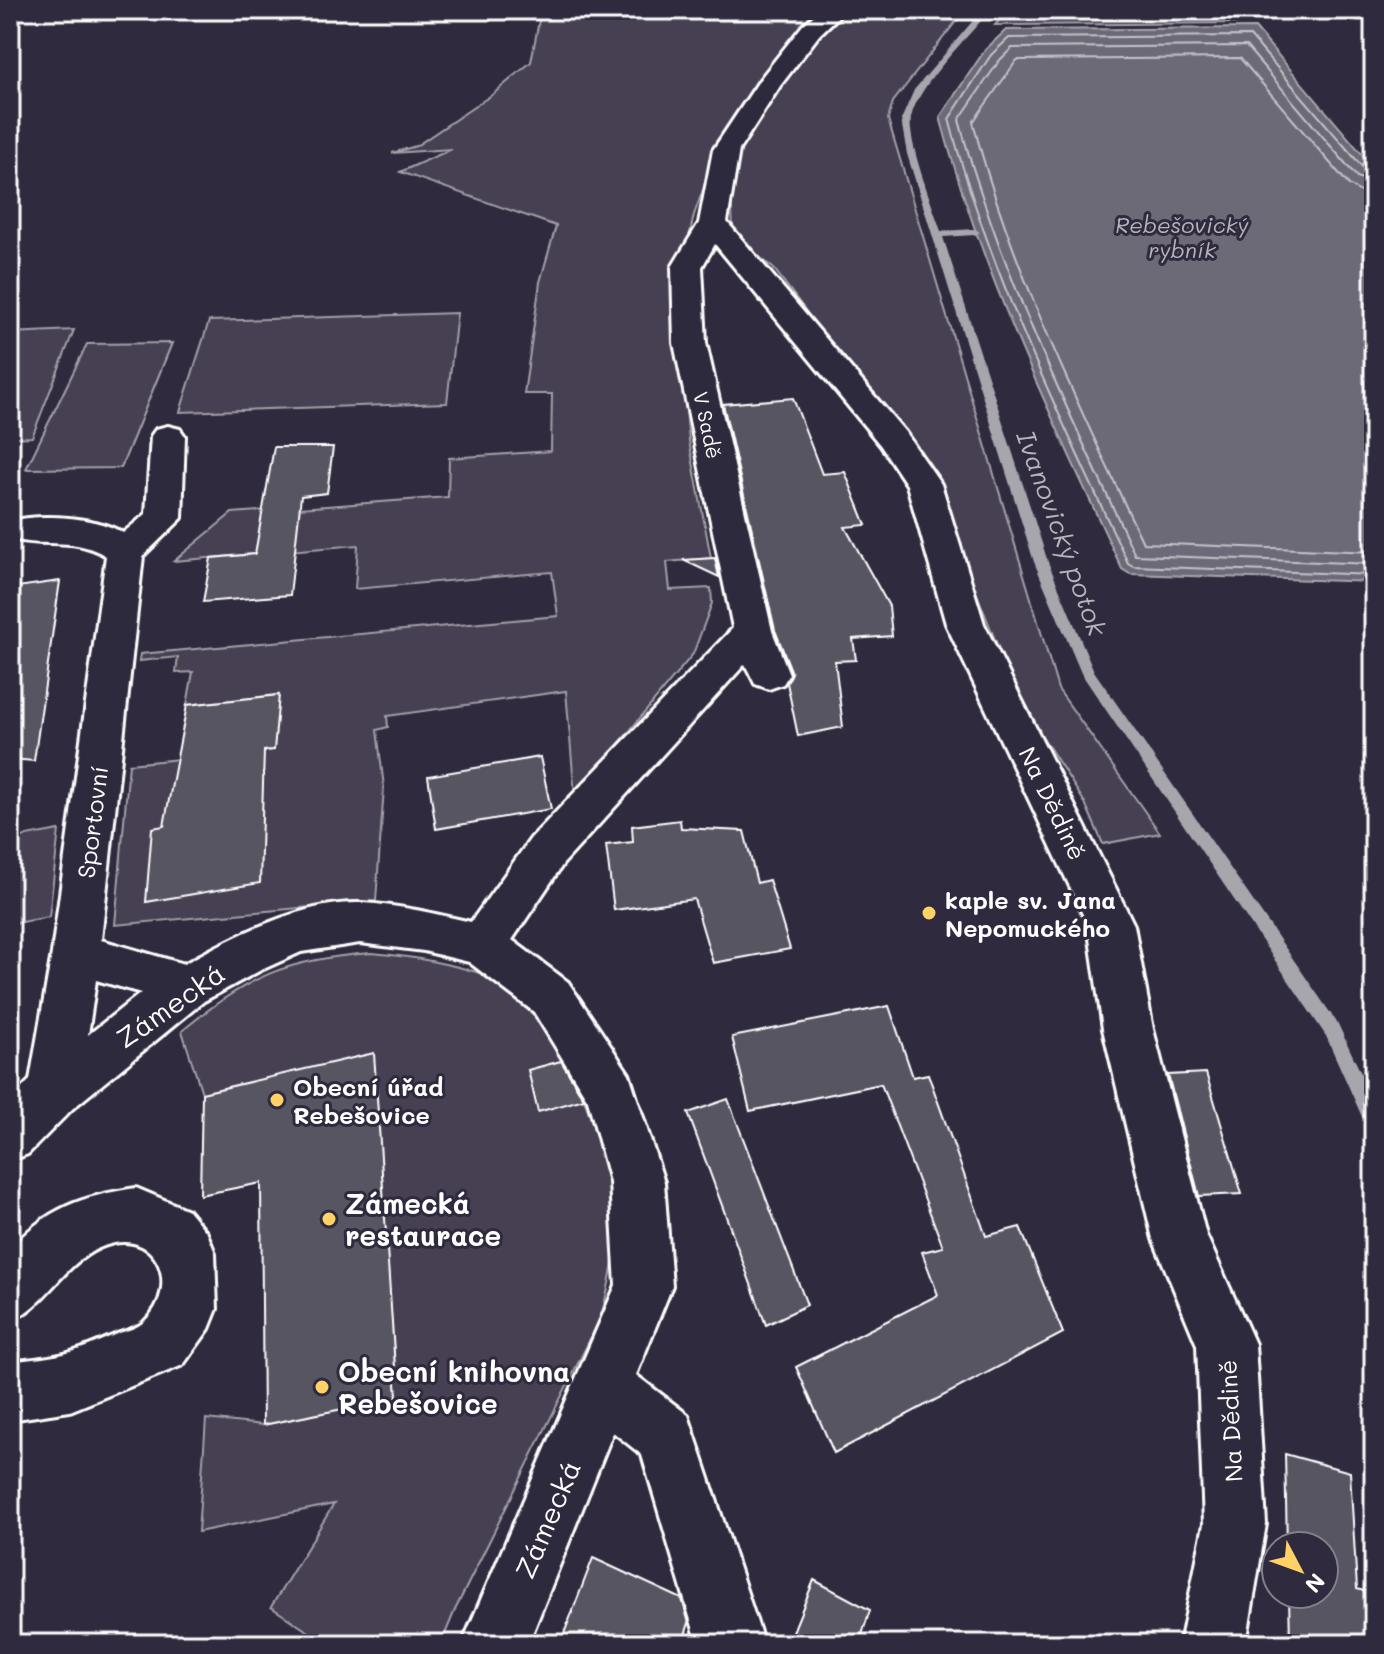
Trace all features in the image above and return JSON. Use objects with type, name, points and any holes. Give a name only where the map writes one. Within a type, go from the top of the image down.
[{"type":"street","points":[[713,223],[726,150],[770,83],[811,30],[834,10]]},
{"type":"street","name":"V Sadě","points":[[713,223],[687,267],[690,343],[753,631],[769,674]]},
{"type":"street","name":"Na Dědině","points":[[713,223],[893,439],[924,484],[965,624],[1111,925],[1128,1029],[1180,1239],[1226,1344],[1235,1524],[1213,1644]]},
{"type":"street","points":[[25,530],[96,533],[125,551],[164,518],[168,436]]},
{"type":"street","name":"Sportovní","points":[[54,1092],[76,953],[125,551]]},
{"type":"street","points":[[482,945],[547,851],[753,631]]},
{"type":"street","name":"Zámecká","points":[[10,1136],[54,1092],[187,986],[242,956],[297,933],[360,923],[424,931],[482,945],[551,997],[611,1091],[637,1182],[644,1286],[495,1644]]},
{"type":"street","points":[[76,953],[187,986]]},
{"type":"street","points":[[10,1293],[43,1254],[90,1222],[136,1215],[169,1229],[187,1253],[189,1309],[163,1345],[70,1382],[10,1391]]},
{"type":"street","points":[[603,1387],[667,1436],[731,1644]]},
{"type":"shaded area","points":[[541,10],[818,10],[811,26],[720,142],[694,215],[675,298],[689,441],[711,558],[667,562],[670,590],[711,588],[712,603],[693,654],[575,797],[566,691],[387,716],[388,727],[377,730],[384,787],[376,901],[115,925],[129,764],[273,750],[278,695],[187,705],[193,672],[176,673],[178,657],[139,661],[140,654],[558,616],[552,572],[355,589],[358,545],[174,561],[232,513],[448,497],[449,458],[551,451],[552,394],[524,394],[540,282],[556,226],[400,172],[452,149],[392,153],[416,146],[493,94],[531,62]]},
{"type":"shaded area","points":[[840,10],[957,10],[946,19],[957,20],[893,102],[888,119],[1058,689],[1160,833],[1103,844],[1085,803],[1020,702],[929,474],[774,269],[733,235],[733,180],[749,131],[774,88]]},
{"type":"shaded area","points":[[1008,10],[1233,10],[1243,23],[995,25]]},
{"type":"shaded area","points":[[457,313],[447,403],[180,412],[209,321]]},
{"type":"shaded area","points":[[74,330],[32,437],[10,438],[10,333]]},
{"type":"shaded area","points":[[172,343],[121,468],[26,469],[87,344]]},
{"type":"shaded area","points":[[59,830],[49,917],[10,924],[10,839]]},
{"type":"shaded area","points":[[372,953],[429,961],[492,977],[530,1001],[574,1058],[529,1070],[538,1111],[584,1099],[606,1162],[614,1201],[613,1261],[600,1319],[441,1644],[327,1644],[271,1607],[334,1504],[198,1532],[206,1419],[263,1425],[397,1398],[373,1054],[202,1093],[182,1031],[227,996],[270,974],[315,960]]},
{"type":"water","name":"Rebešovický rybník","points":[[1255,28],[1374,168],[1374,582],[1130,574],[1122,569],[1045,403],[998,290],[976,233],[940,117],[985,50],[1006,30]]},
{"type":"building","points":[[793,398],[822,474],[845,472],[866,525],[845,527],[889,606],[892,636],[853,639],[856,660],[835,661],[843,727],[798,736],[787,683],[792,673],[775,630],[723,404]]},
{"type":"building","points":[[274,447],[333,447],[327,493],[301,496],[290,595],[203,602],[211,558],[255,554]]},
{"type":"building","points":[[715,558],[719,577],[683,560]]},
{"type":"building","points":[[60,581],[34,761],[10,759],[10,588]]},
{"type":"building","points":[[279,695],[274,750],[264,751],[260,883],[146,902],[152,828],[164,826],[187,705]]},
{"type":"building","points":[[540,757],[551,809],[436,829],[428,776]]},
{"type":"building","points":[[680,820],[681,828],[744,831],[757,883],[769,880],[790,949],[713,963],[694,899],[614,910],[606,845],[633,842],[632,826]]},
{"type":"building","points":[[889,1006],[913,1077],[928,1074],[986,1236],[1020,1227],[1063,1333],[834,1453],[796,1367],[938,1295],[922,1252],[943,1247],[881,1084],[750,1111],[732,1037]]},
{"type":"building","points":[[374,1053],[397,1398],[263,1425],[261,1183],[200,1195],[202,1093]]},
{"type":"building","points":[[561,1061],[584,1099],[538,1112],[528,1070]]},
{"type":"building","points":[[1206,1073],[1242,1194],[1199,1196],[1168,1075]]},
{"type":"building","points":[[728,1099],[807,1305],[766,1325],[688,1113]]},
{"type":"building","points":[[1285,1454],[1350,1472],[1357,1589],[1374,1594],[1374,1644],[1290,1644],[1289,1610],[1340,1610],[1340,1530],[1287,1530]]},
{"type":"building","points":[[593,1558],[682,1599],[689,1623],[682,1644],[560,1644]]},
{"type":"building","points":[[814,1580],[870,1610],[859,1644],[788,1644]]},
{"type":"waterway","name":"Ivanovický potok","points":[[937,234],[912,154],[906,120],[918,90],[986,10]]},
{"type":"waterway","points":[[937,234],[975,232]]},
{"type":"waterway","name":"Ivanovický potok","points":[[937,234],[1041,562],[1088,673],[1332,1030],[1374,1122]]},
{"type":"place","name":"kaple sv. Jana Nepomuckého","points":[[929,913]]},
{"type":"place","name":"Obecní úřad Rebešovice","points":[[277,1100]]},
{"type":"place","name":"Zámecká restaurace","points":[[329,1219]]},
{"type":"place","name":"Obecní knihovna Rebešovice","points":[[322,1387]]}]
